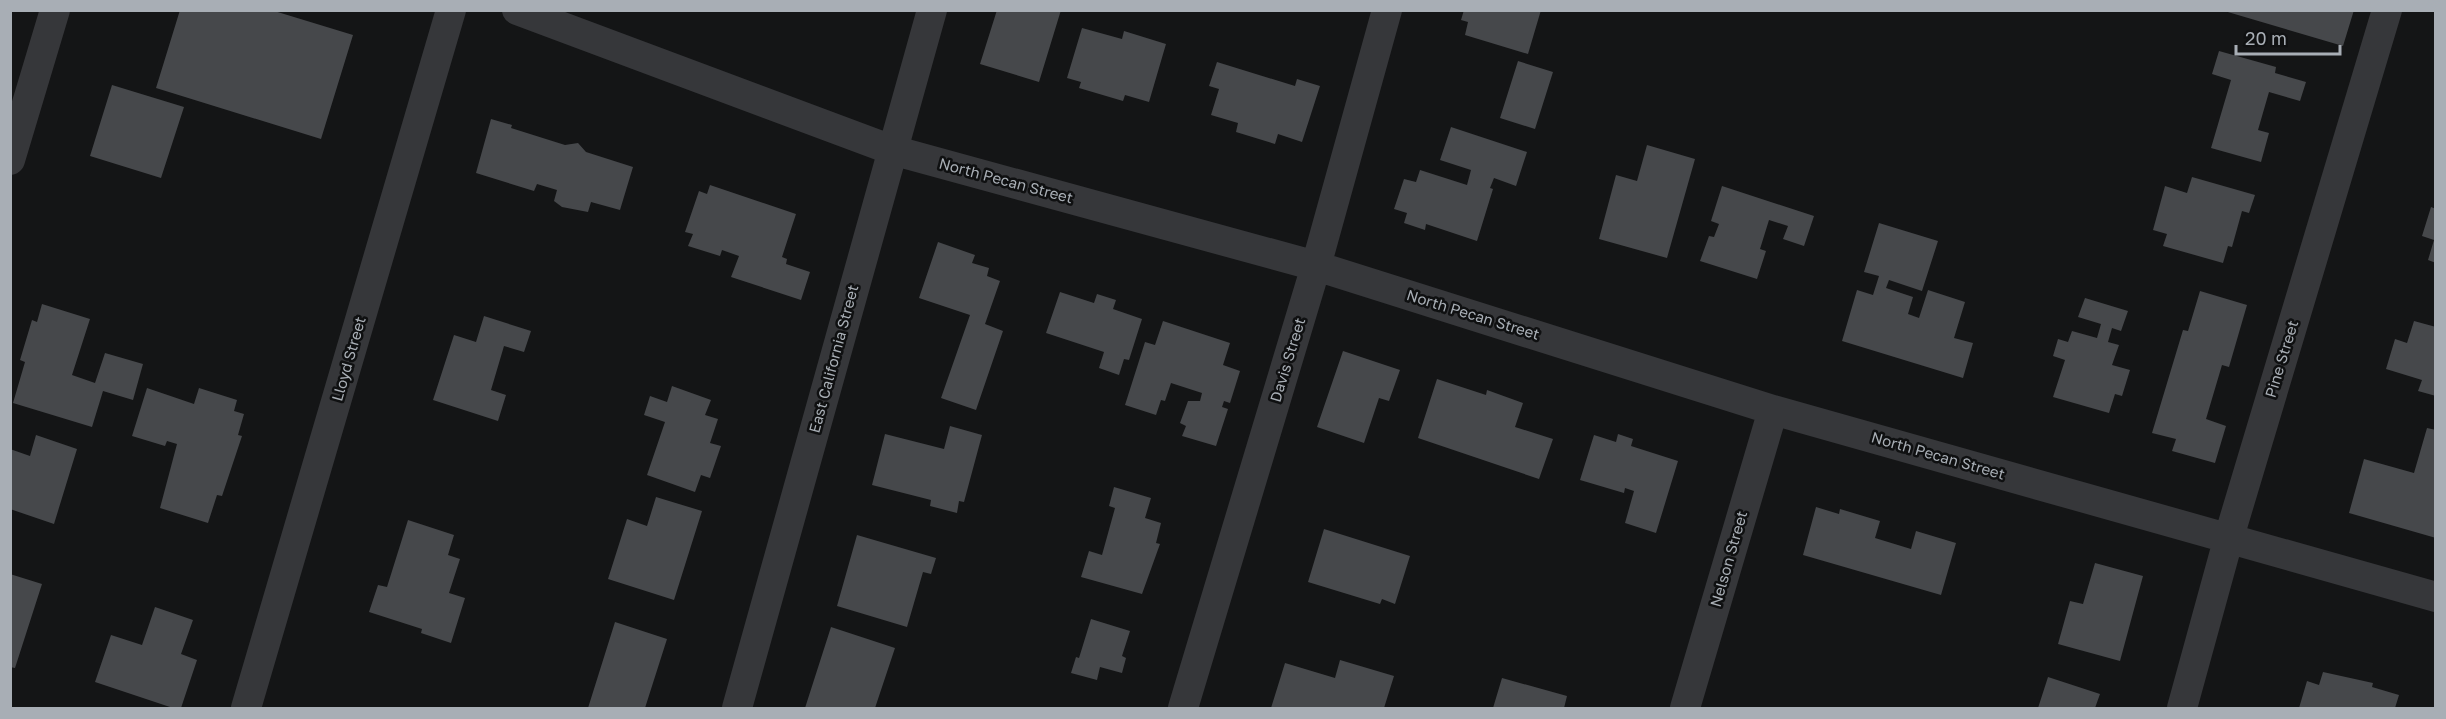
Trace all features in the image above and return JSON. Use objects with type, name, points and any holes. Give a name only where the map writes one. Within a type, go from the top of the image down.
[{"type":"street","points":[[10,160],[55,10]]},
{"type":"street","name":"Lloyd Street","points":[[246,708],[451,10]]},
{"type":"street","name":"North Pecan Street","points":[[518,10],[892,150],[1316,266],[1773,410],[2436,597]]},
{"type":"street","name":"East California Street","points":[[737,708],[932,10]]},
{"type":"street","name":"Davis Street","points":[[1183,708],[1316,266],[1387,10]]},
{"type":"street","name":"Pine Street","points":[[2182,708],[2229,537],[2387,10]]},
{"type":"street","name":"Nelson Street","points":[[1685,708],[1773,410]]},
{"type":"building","points":[[180,10],[271,10],[353,35],[321,139],[156,88]]},
{"type":"building","points":[[997,10],[1061,10],[1039,82],[980,64]]},
{"type":"building","points":[[1464,10],[1541,10],[1528,54],[1465,35],[1468,22],[1461,20]]},
{"type":"building","points":[[2221,10],[2354,10],[2343,46]]},
{"type":"building","points":[[1082,28],[1122,39],[1124,31],[1166,44],[1149,102],[1125,95],[1123,101],[1079,88],[1081,82],[1067,78]]},
{"type":"building","points":[[2219,51],[2276,67],[2275,73],[2306,82],[2300,101],[2269,92],[2258,130],[2269,133],[2261,162],[2211,148],[2231,80],[2212,74]]},
{"type":"building","points":[[1518,61],[1553,72],[1535,129],[1500,118]]},
{"type":"building","points":[[1217,62],[1295,86],[1297,79],[1320,86],[1302,142],[1278,134],[1275,144],[1236,132],[1238,123],[1211,115],[1219,89],[1209,86]]},
{"type":"building","points":[[112,85],[184,107],[161,178],[90,156]]},
{"type":"building","points":[[491,119],[512,125],[511,128],[565,145],[578,143],[586,152],[633,167],[620,210],[591,202],[588,212],[562,207],[554,201],[557,190],[537,184],[534,191],[476,173]]},
{"type":"building","points":[[1451,127],[1527,152],[1516,186],[1494,178],[1490,188],[1493,189],[1477,241],[1426,224],[1425,230],[1404,223],[1407,213],[1394,209],[1404,179],[1416,182],[1420,170],[1467,185],[1471,170],[1440,160]]},
{"type":"building","points":[[1647,145],[1695,159],[1667,258],[1599,239],[1616,175],[1637,181]]},
{"type":"building","points":[[2192,177],[2255,195],[2249,213],[2242,211],[2232,247],[2228,246],[2223,263],[2163,246],[2167,234],[2153,230],[2165,186],[2187,193]]},
{"type":"building","points":[[710,185],[796,214],[782,257],[787,259],[786,264],[810,272],[801,300],[731,277],[739,256],[722,250],[720,256],[688,246],[693,234],[685,232],[699,191],[707,194]]},
{"type":"building","points":[[1722,186],[1814,216],[1804,246],[1783,239],[1788,226],[1769,220],[1760,249],[1766,251],[1757,279],[1700,261],[1709,236],[1714,237],[1719,224],[1711,221]]},
{"type":"building","points":[[2431,207],[2436,209],[2436,263],[2428,260],[2434,240],[2422,236]]},
{"type":"building","points":[[1879,223],[1938,241],[1922,291],[1889,280],[1886,288],[1913,297],[1908,314],[1919,318],[1928,290],[1965,302],[1954,338],[1973,343],[1963,378],[1842,341],[1857,290],[1873,295],[1879,276],[1864,272]]},
{"type":"building","points":[[938,242],[975,255],[972,263],[989,268],[987,276],[1000,281],[985,324],[1003,331],[976,410],[941,398],[970,315],[919,298]]},
{"type":"building","points":[[2200,291],[2247,305],[2229,367],[2222,365],[2206,419],[2226,426],[2215,463],[2172,451],[2176,439],[2152,433],[2183,330],[2188,331]]},
{"type":"building","points":[[1060,292],[1094,303],[1097,294],[1116,300],[1113,309],[1142,319],[1129,360],[1124,359],[1119,375],[1099,368],[1104,352],[1046,333]]},
{"type":"building","points":[[2085,298],[2128,311],[2121,331],[2112,328],[2108,342],[2119,345],[2112,365],[2130,370],[2122,396],[2115,394],[2109,413],[2053,397],[2065,360],[2053,356],[2058,339],[2068,342],[2072,331],[2097,338],[2101,324],[2078,317]]},
{"type":"building","points":[[42,304],[90,319],[72,375],[95,383],[105,353],[143,364],[133,400],[103,391],[92,427],[13,403],[25,362],[20,360],[32,320],[37,322]]},
{"type":"building","points":[[484,316],[531,331],[524,352],[504,346],[491,390],[506,395],[498,421],[433,400],[454,335],[476,342]]},
{"type":"building","points":[[1163,321],[1230,343],[1223,365],[1240,371],[1230,403],[1224,401],[1222,407],[1228,409],[1216,446],[1182,436],[1186,426],[1180,423],[1188,401],[1200,401],[1202,393],[1171,383],[1165,401],[1161,400],[1156,415],[1125,405],[1145,342],[1155,345]]},
{"type":"building","points":[[2414,321],[2436,327],[2436,396],[2418,391],[2422,380],[2386,369],[2395,339],[2407,343]]},
{"type":"building","points":[[1343,351],[1400,370],[1389,401],[1379,398],[1364,443],[1317,427]]},
{"type":"building","points":[[1437,379],[1486,395],[1487,390],[1523,403],[1515,427],[1553,439],[1539,479],[1418,438]]},
{"type":"building","points":[[672,386],[711,400],[705,415],[718,419],[710,443],[721,446],[710,478],[701,475],[695,492],[647,475],[665,422],[644,415],[650,396],[667,402]]},
{"type":"building","points":[[147,388],[194,404],[199,388],[237,400],[234,411],[244,414],[238,435],[242,436],[222,496],[217,495],[208,523],[160,508],[177,444],[167,441],[165,446],[132,436]]},
{"type":"building","points":[[950,426],[982,435],[964,502],[959,501],[957,513],[930,506],[931,500],[872,485],[885,434],[944,449]]},
{"type":"building","points":[[2427,428],[2436,430],[2436,538],[2349,513],[2364,459],[2414,473]]},
{"type":"building","points":[[1618,434],[1633,439],[1631,446],[1678,461],[1656,533],[1625,523],[1634,491],[1625,488],[1624,493],[1580,480],[1594,435],[1616,442]]},
{"type":"building","points":[[36,435],[77,449],[54,524],[10,509],[10,449],[30,456]]},
{"type":"building","points":[[1114,487],[1151,498],[1145,518],[1161,523],[1156,543],[1160,544],[1142,594],[1081,577],[1089,551],[1102,555],[1115,508],[1109,506]]},
{"type":"building","points":[[656,497],[702,511],[674,600],[608,579],[627,519],[647,526]]},
{"type":"building","points":[[1816,507],[1839,514],[1840,509],[1880,521],[1875,538],[1911,549],[1916,531],[1956,543],[1941,595],[1803,555]]},
{"type":"building","points":[[408,520],[454,535],[448,555],[460,559],[449,593],[465,598],[451,643],[421,633],[422,629],[369,612],[378,585],[387,587]]},
{"type":"building","points":[[1324,529],[1410,556],[1395,604],[1382,599],[1380,604],[1308,582]]},
{"type":"building","points":[[857,535],[936,558],[931,574],[923,572],[907,627],[837,606]]},
{"type":"building","points":[[2095,563],[2143,576],[2120,661],[2058,644],[2070,601],[2083,604]]},
{"type":"building","points":[[10,574],[42,584],[15,668],[10,667]]},
{"type":"building","points":[[155,607],[193,620],[181,654],[197,660],[181,708],[173,708],[95,682],[111,635],[142,645]]},
{"type":"building","points":[[1091,619],[1130,631],[1122,656],[1126,658],[1122,673],[1100,667],[1097,680],[1071,673],[1076,657],[1079,658]]},
{"type":"building","points":[[615,622],[667,639],[645,708],[588,708]]},
{"type":"building","points":[[831,627],[895,648],[875,708],[805,708]]},
{"type":"building","points":[[1340,660],[1394,676],[1384,708],[1271,708],[1285,663],[1335,678]]},
{"type":"building","points":[[2323,672],[2373,683],[2372,687],[2399,695],[2395,708],[2299,708],[2307,681],[2319,685]]},
{"type":"building","points":[[2048,677],[2100,694],[2095,708],[2038,708]]},
{"type":"building","points":[[1502,678],[1567,696],[1564,708],[1493,708]]}]
